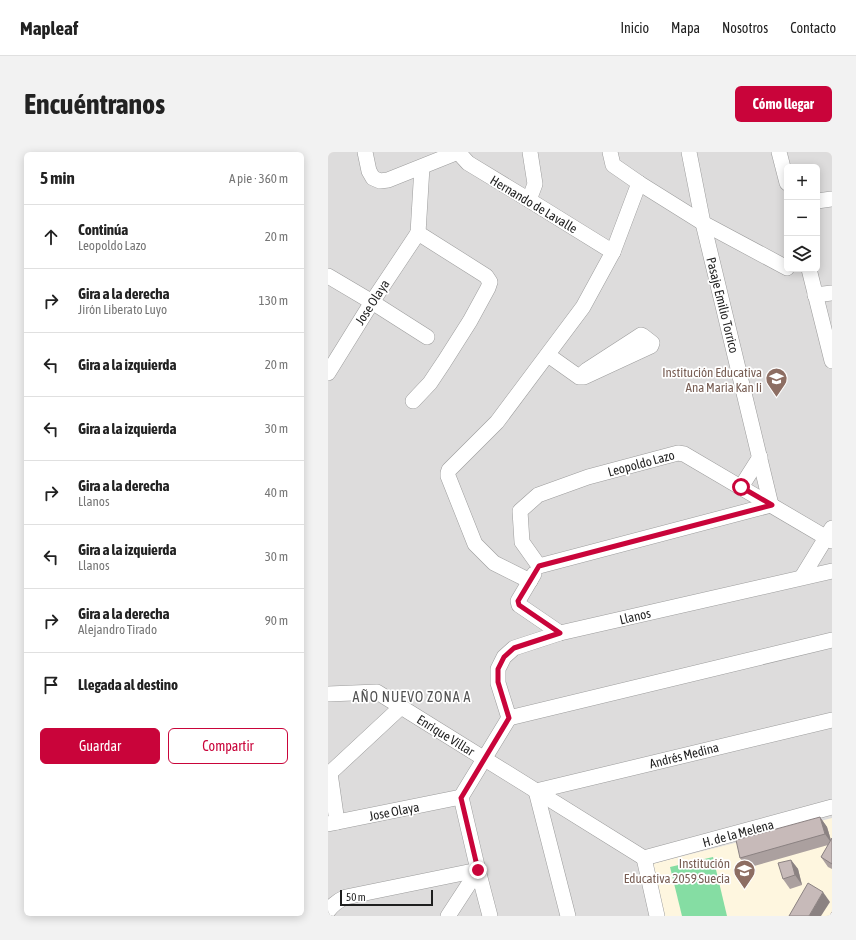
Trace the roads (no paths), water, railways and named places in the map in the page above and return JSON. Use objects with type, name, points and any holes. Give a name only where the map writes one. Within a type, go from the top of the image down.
[{"type":"street","points":[[365,152],[369,171],[373,178],[380,181],[388,180],[458,152]]},
{"type":"street","name":"Hernando de Lavalle","points":[[458,152],[468,163],[613,252]]},
{"type":"street","points":[[529,200],[535,184],[530,152]]},
{"type":"street","points":[[610,152],[613,165],[639,183],[703,223],[784,267]]},
{"type":"street","name":"Pasaje Emilio Torrico","points":[[689,152],[703,223],[772,505]]},
{"type":"street","points":[[779,152],[784,171]]},
{"type":"street","points":[[413,401],[430,383],[444,362],[470,321],[490,282],[486,276],[418,233],[422,167]]},
{"type":"street","points":[[530,581],[494,563],[475,544],[448,473],[449,470],[497,422],[583,307],[613,252],[639,183]]},
{"type":"street","points":[[820,201],[832,199]]},
{"type":"street","name":"Jose Olaya","points":[[328,372],[418,233]]},
{"type":"street","points":[[794,272],[832,293]]},
{"type":"street","points":[[328,276],[427,337]]},
{"type":"street","points":[[812,282],[832,361]]},
{"type":"street","points":[[548,355],[579,377]]},
{"type":"street","name":"Leopoldo Lazo","points":[[539,566],[522,542],[520,511],[538,495],[588,477],[678,453],[684,454],[772,505],[830,535]]},
{"type":"street","points":[[741,487],[760,457]]},
{"type":"street","points":[[560,633],[519,605],[518,601],[539,566],[772,505]]},
{"type":"street","points":[[802,577],[830,535]]},
{"type":"street","name":"Llanos","points":[[509,718],[498,682],[498,669],[504,657],[514,648],[560,633],[832,571]]},
{"type":"street","points":[[490,916],[461,798],[509,718],[832,640]]},
{"type":"street","name":"Enrique Villar","points":[[328,694],[376,692],[644,858]]},
{"type":"street","points":[[332,823],[329,773],[401,707]]},
{"type":"street","name":"Andrés Medina","points":[[536,791],[832,720]]},
{"type":"street","points":[[536,791],[568,916]]},
{"type":"street","name":"Jose Olaya","points":[[332,823],[461,798]]},
{"type":"street","name":"H. de la Melena","points":[[644,858],[832,807]]},
{"type":"street","points":[[644,858],[657,916]]},
{"type":"street","points":[[328,911],[337,901],[346,897],[478,870]]},
{"type":"street","points":[[448,916],[478,870]]},
{"type":"place","name":"Institución Educativa Ana Maria Kan Ii","points":[[777,398]]},
{"type":"place","name":"Institución Educativa 2059 Suecia","points":[[745,890]]},
{"type":"district","name":"AÑO NUEVO ZONA A","points":[[412,697]]}]
